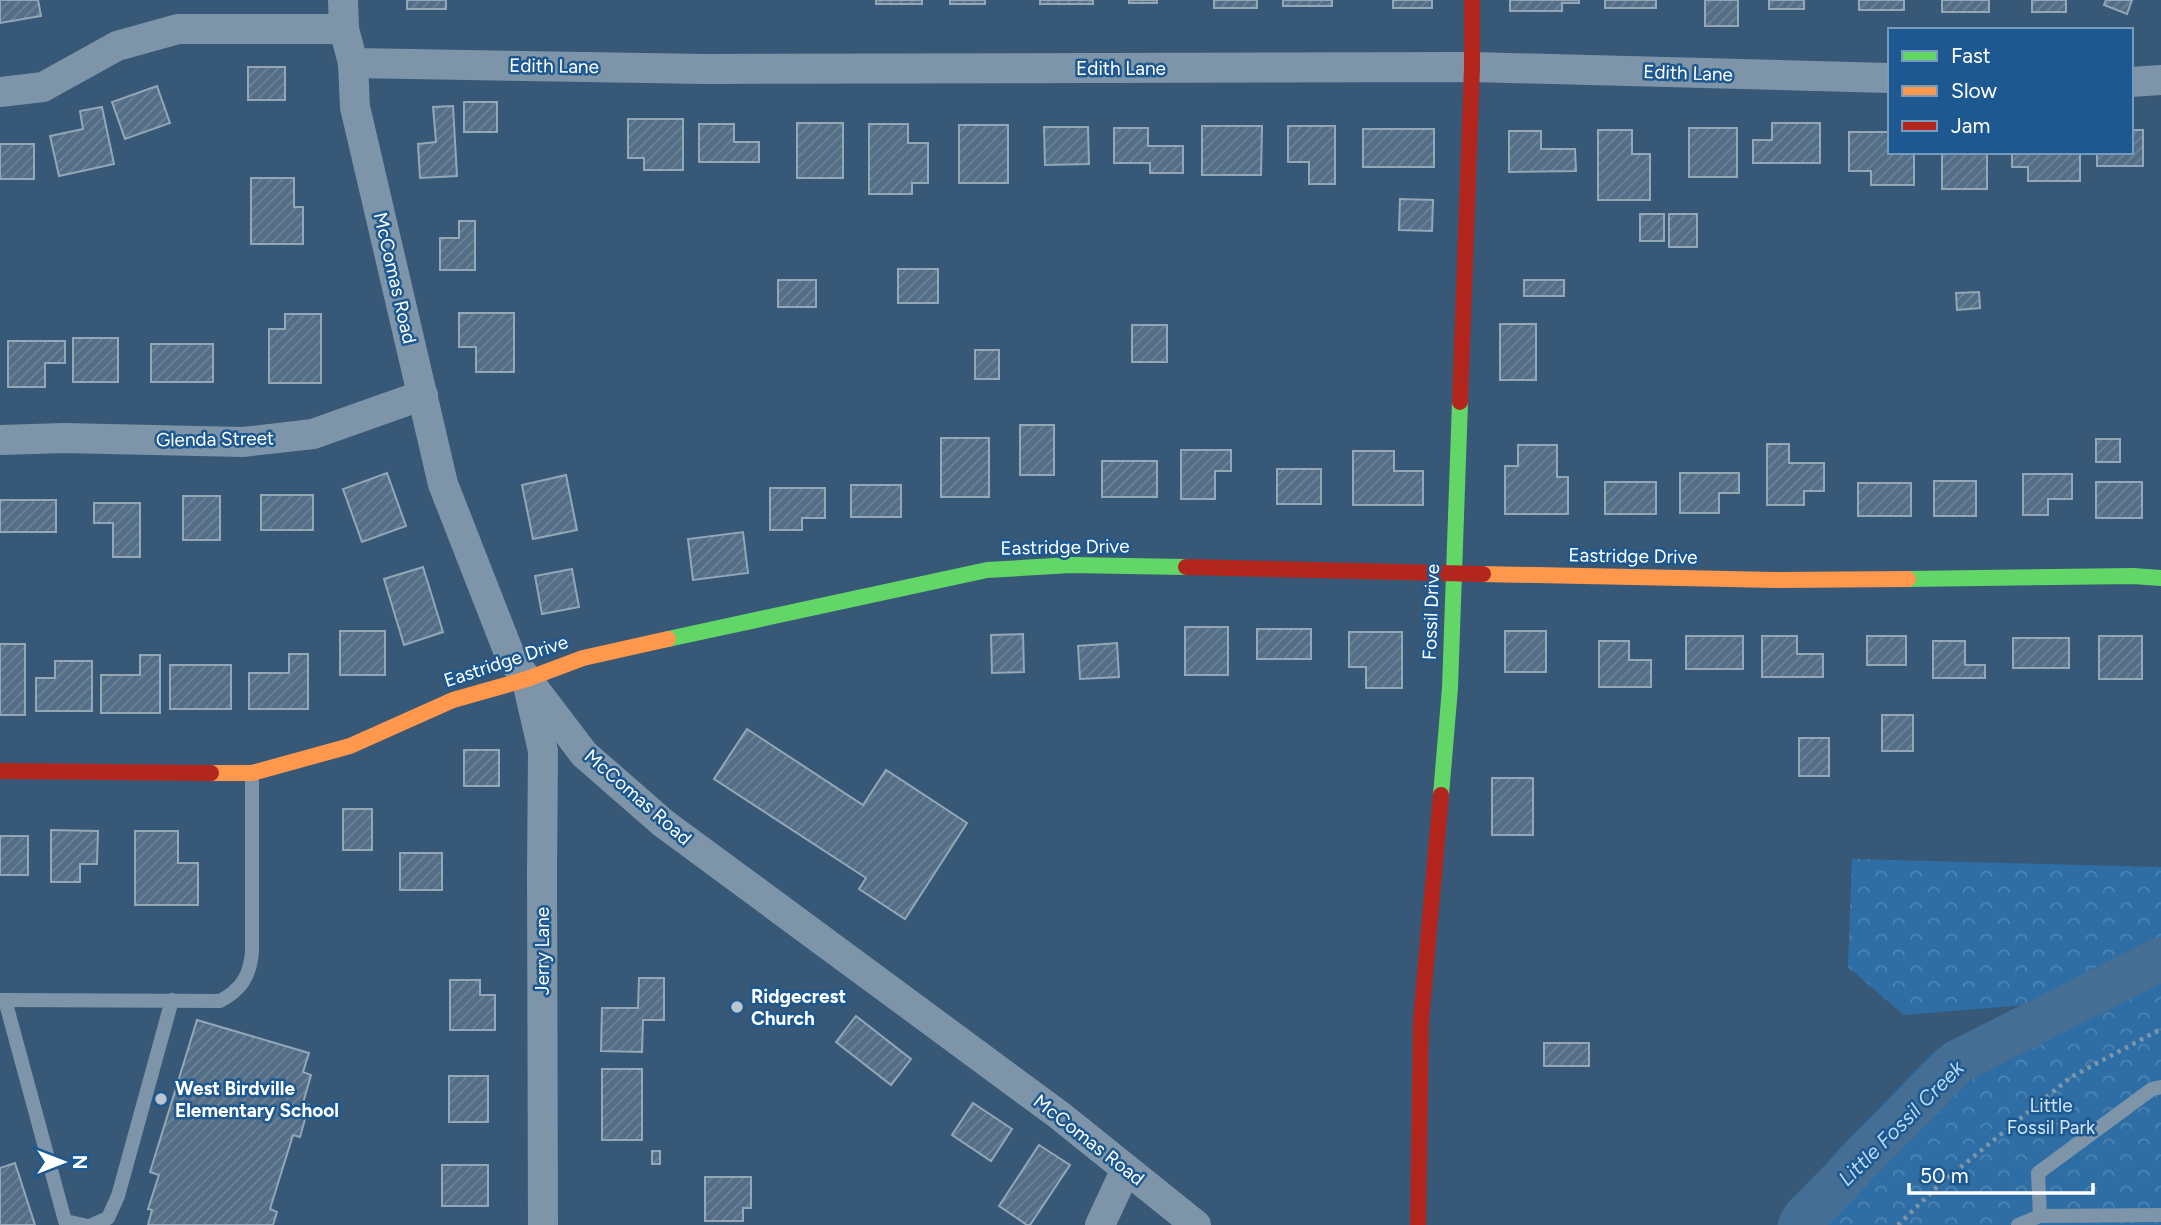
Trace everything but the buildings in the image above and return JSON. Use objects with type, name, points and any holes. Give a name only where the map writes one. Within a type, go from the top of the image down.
[{"type":"street","name":"Fossil Drive","points":[[1418,1225],[1422,1020],[1450,688],[1472,67],[1472,0]]},
{"type":"street","name":"McComas Road","points":[[344,15],[353,63],[355,107],[443,484],[511,658],[584,754],[663,823],[1059,1115],[1196,1225]]},
{"type":"street","points":[[0,92],[43,87],[117,46],[178,29],[344,15]]},
{"type":"street","name":"Edith Lane","points":[[353,63],[706,69],[1472,67],[1888,78]]},
{"type":"street","points":[[2133,82],[2161,80]]},
{"type":"street","name":"Glenda Street","points":[[0,440],[64,438],[243,442],[313,434],[423,395]]},
{"type":"street","name":"Eastridge Drive","points":[[0,771],[252,772],[350,746],[453,700],[527,679],[583,658],[987,570],[1071,565],[1776,580],[2133,576],[2161,578]]},
{"type":"street","name":"Jerry Lane","points":[[527,679],[543,751],[543,1225]]},
{"type":"street","points":[[1100,1225],[1126,1168]]},
{"type":"lane","points":[[84,1225],[65,1221],[2,1000],[220,1001],[234,994],[251,968],[252,772]]},
{"type":"lane","points":[[92,1225],[108,1218],[118,1196],[172,1000]]},
{"type":"lane","points":[[2040,1216],[2038,1173],[2152,1089],[2161,1087]]},
{"type":"lane","points":[[2018,1225],[2040,1216],[2161,1215]]},
{"type":"path","points":[[1898,1225],[1940,1184],[2071,1077],[2161,1029]]},
{"type":"green space","name":"Little Fossil Park","points":[[1852,859],[2161,867],[2161,1225],[1777,1225],[1838,1150],[1936,1050],[2026,1005],[1904,1015],[1848,967]]},
{"type":"waterway","name":"Little Fossil Creek","points":[[1800,1225],[1957,1062],[2161,959]]},
{"type":"traffic: fast","points":[[1441,795],[1450,688],[1460,402]]},
{"type":"traffic: fast","points":[[668,639],[987,570],[1071,565],[1186,567]]},
{"type":"traffic: fast","points":[[1908,579],[2133,576],[2161,578]]},
{"type":"traffic: slow","points":[[1483,574],[1776,580],[1908,579]]},
{"type":"traffic: slow","points":[[211,773],[252,773],[350,746],[453,700],[527,679],[583,658],[668,639]]},
{"type":"traffic: jam","points":[[1460,402],[1472,0]]},
{"type":"traffic: jam","points":[[1186,567],[1483,574]]},
{"type":"traffic: jam","points":[[0,771],[211,773]]},
{"type":"traffic: jam","points":[[1418,1225],[1421,1020],[1441,795]]},
{"type":"place","name":"Ridgecrest Church","points":[[737,1007]]},
{"type":"place","name":"West Birdville Elementary School","points":[[161,1099]]}]
